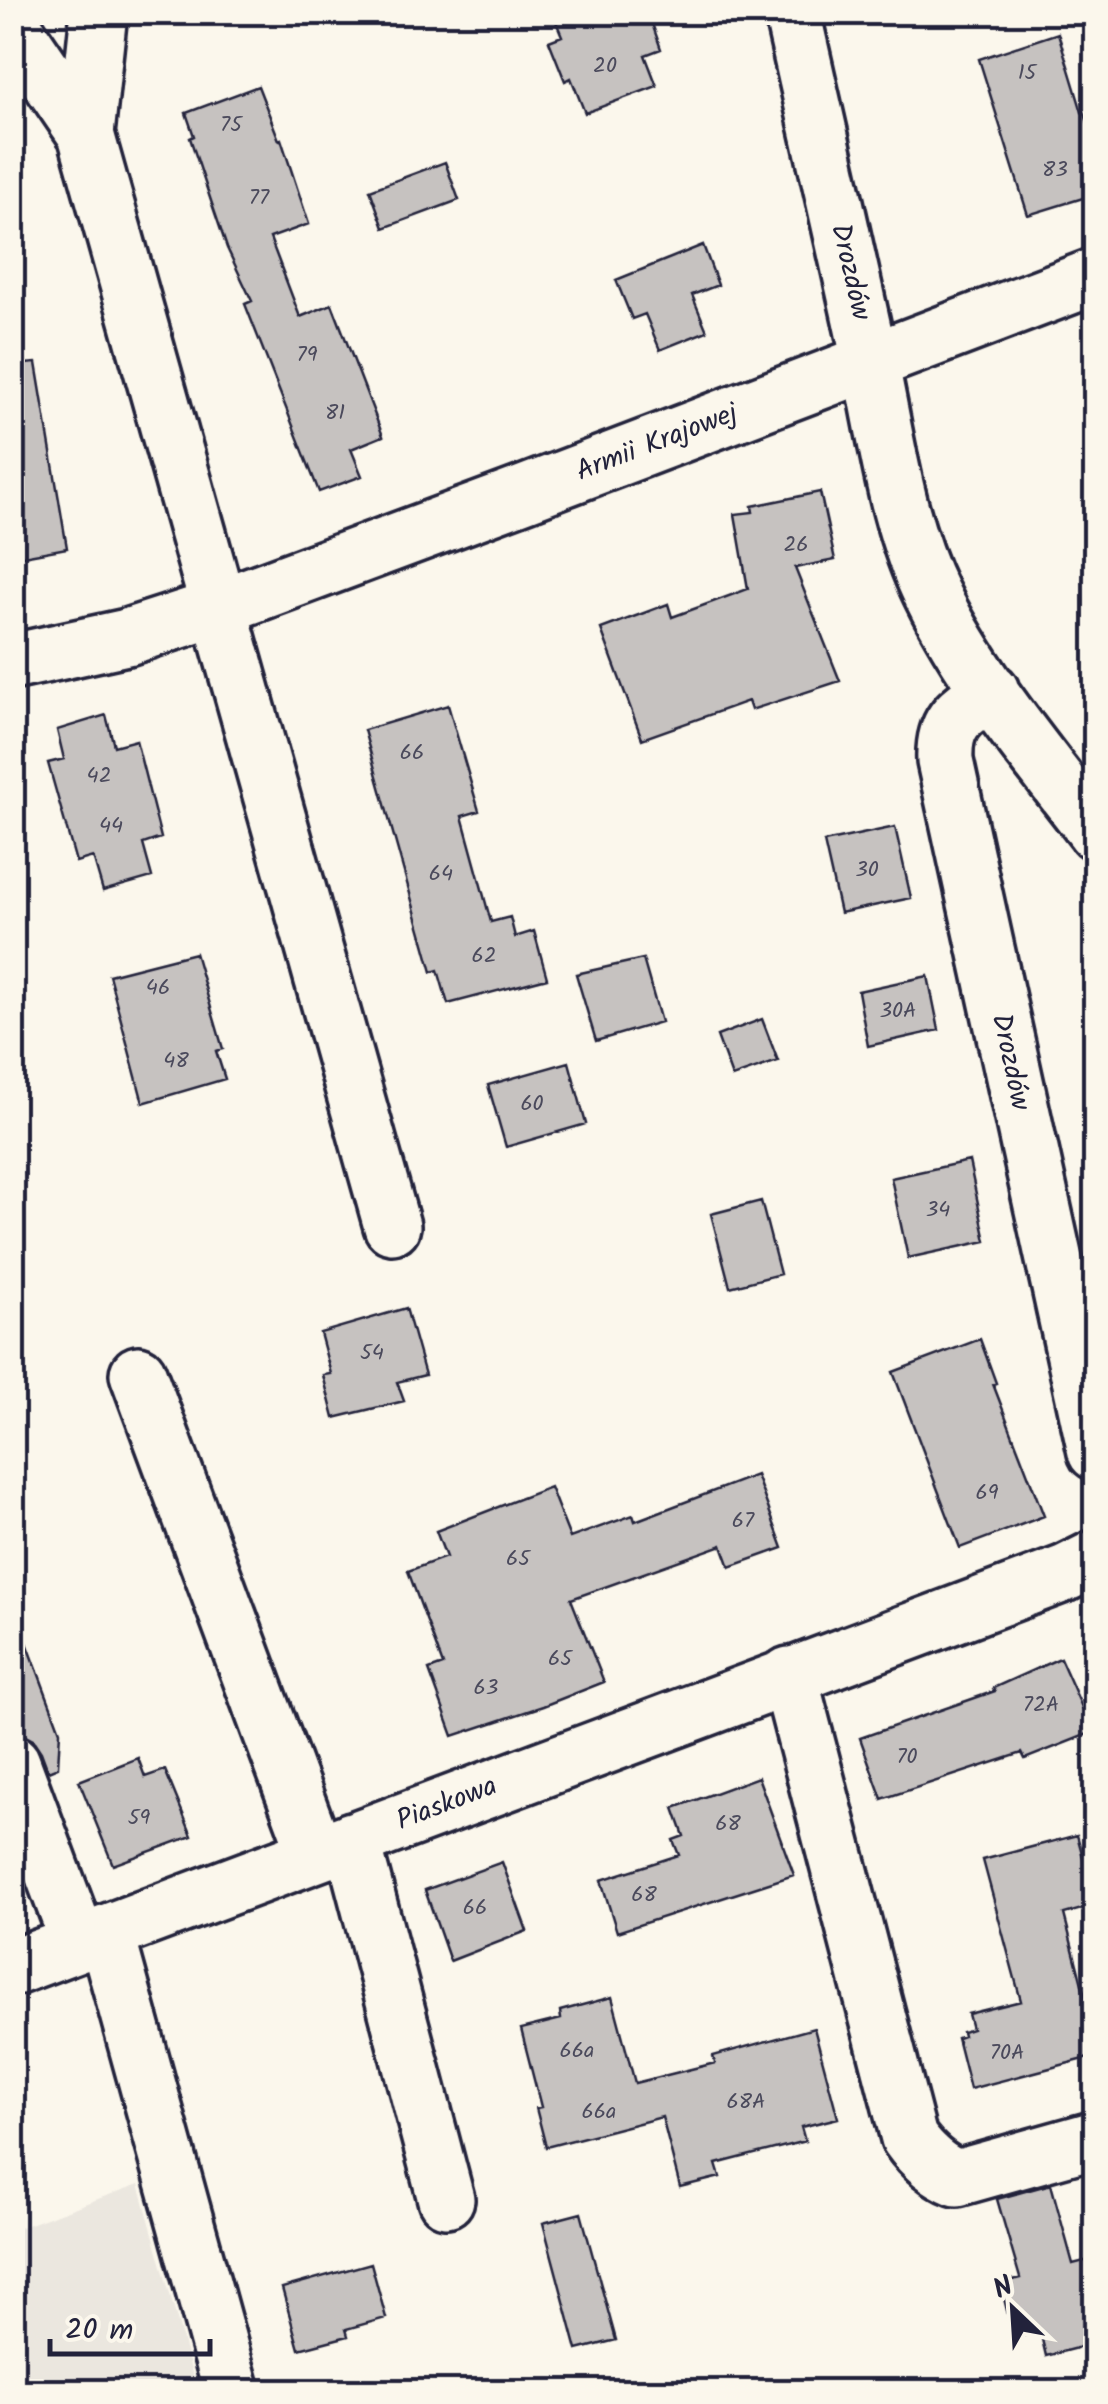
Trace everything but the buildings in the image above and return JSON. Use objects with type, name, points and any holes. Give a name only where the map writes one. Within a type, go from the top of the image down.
[{"type":"street","points":[[86,134],[100,12]]},
{"type":"street","name":"Drozdów","points":[[792,12],[900,505],[913,547],[932,594],[991,690],[1096,832]]},
{"type":"street","points":[[12,25],[86,134],[392,1226]]},
{"type":"street","name":"Armii Krajowej","points":[[12,662],[128,637],[217,608],[1096,276]]},
{"type":"street","name":"Drozdów","points":[[991,690],[950,724],[944,741],[945,761],[1096,1452]]},
{"type":"street","points":[[138,1374],[334,1846],[446,2199]]},
{"type":"street","name":"Piaskowa","points":[[12,1968],[1096,1558]]},
{"type":"street","points":[[789,1675],[909,2138],[944,2173],[957,2178],[1096,2139]]},
{"type":"street","points":[[12,1763],[92,1938],[232,2392]]},
{"type":"shaded area","points":[[139,2184],[197,2391],[13,2391],[13,2230]]}]
